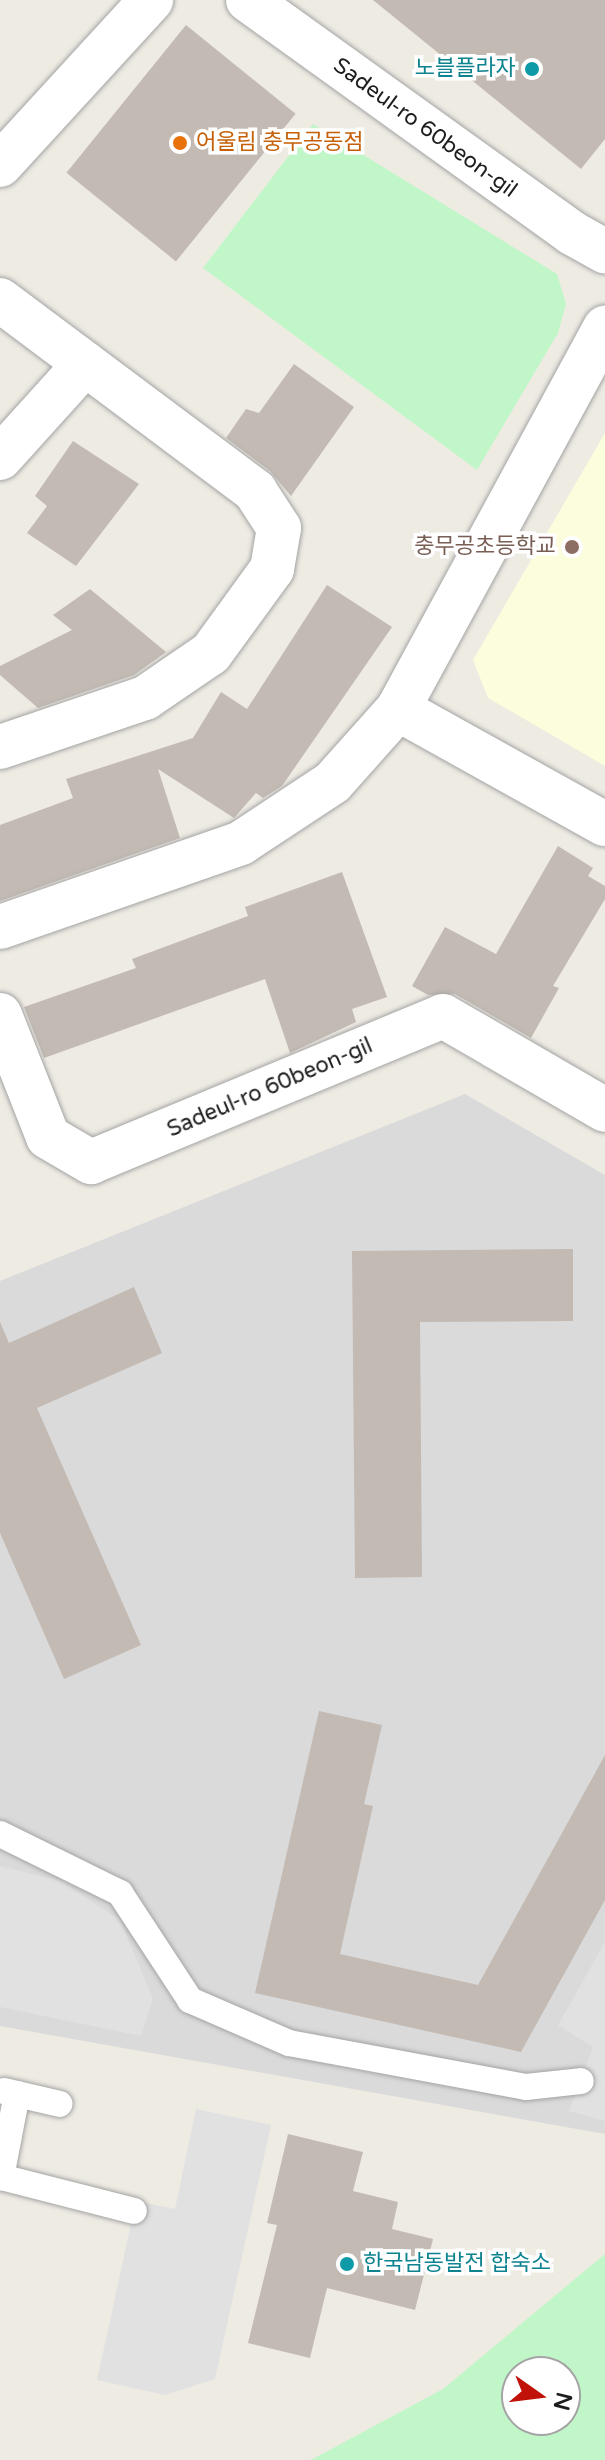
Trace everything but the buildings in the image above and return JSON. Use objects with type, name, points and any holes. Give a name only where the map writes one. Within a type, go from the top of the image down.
[{"type":"street","points":[[0,165],[151,0]]},
{"type":"street","name":"Sadeul-ro 60beon-gil","points":[[248,0],[572,233],[605,251]]},
{"type":"street","points":[[0,300],[255,491],[279,528],[272,569],[211,653],[145,698],[0,747]]},
{"type":"street","points":[[0,927],[241,843],[333,782],[398,709],[605,327]]},
{"type":"street","points":[[0,458],[85,364]]},
{"type":"street","points":[[398,709],[605,824]]},
{"type":"street","name":"Sadeul-ro 60beon-gil","points":[[0,1015],[48,1137],[91,1162],[443,1016],[605,1110]]},
{"type":"lane","points":[[0,1834],[120,1893],[190,2000],[275,2037],[526,2087],[581,2081]]},
{"type":"lane","points":[[60,2104],[9,2092],[1,2177],[134,2211]]},
{"type":"shaded area","name":"충무공초등학교","points":[[605,433],[605,766],[488,698],[473,660]]},
{"type":"shaded area","points":[[465,1094],[605,1175],[605,2134],[0,2026],[0,1281]]},
{"type":"shaded area","points":[[0,1866],[60,1881],[120,1920],[153,1999],[141,2036],[0,2007]]},
{"type":"shaded area","points":[[605,1942],[605,2121],[569,2111],[593,2047],[558,2025]]},
{"type":"shaded area","points":[[196,2109],[271,2125],[215,2379],[165,2395],[97,2380],[136,2201],[175,2209]]},
{"type":"green space","points":[[313,124],[557,274],[566,304],[558,333],[477,470],[203,268]]},
{"type":"green space","points":[[605,2254],[605,2460],[311,2460],[443,2389]]},
{"type":"place","name":"노블플라자","points":[[532,69]]},
{"type":"place","name":"어울림 충무공동점","points":[[180,143]]},
{"type":"place","name":"충무공초등학교","points":[[572,547]]},
{"type":"place","name":"한국남동발전 합숙소","points":[[347,2264]]}]
